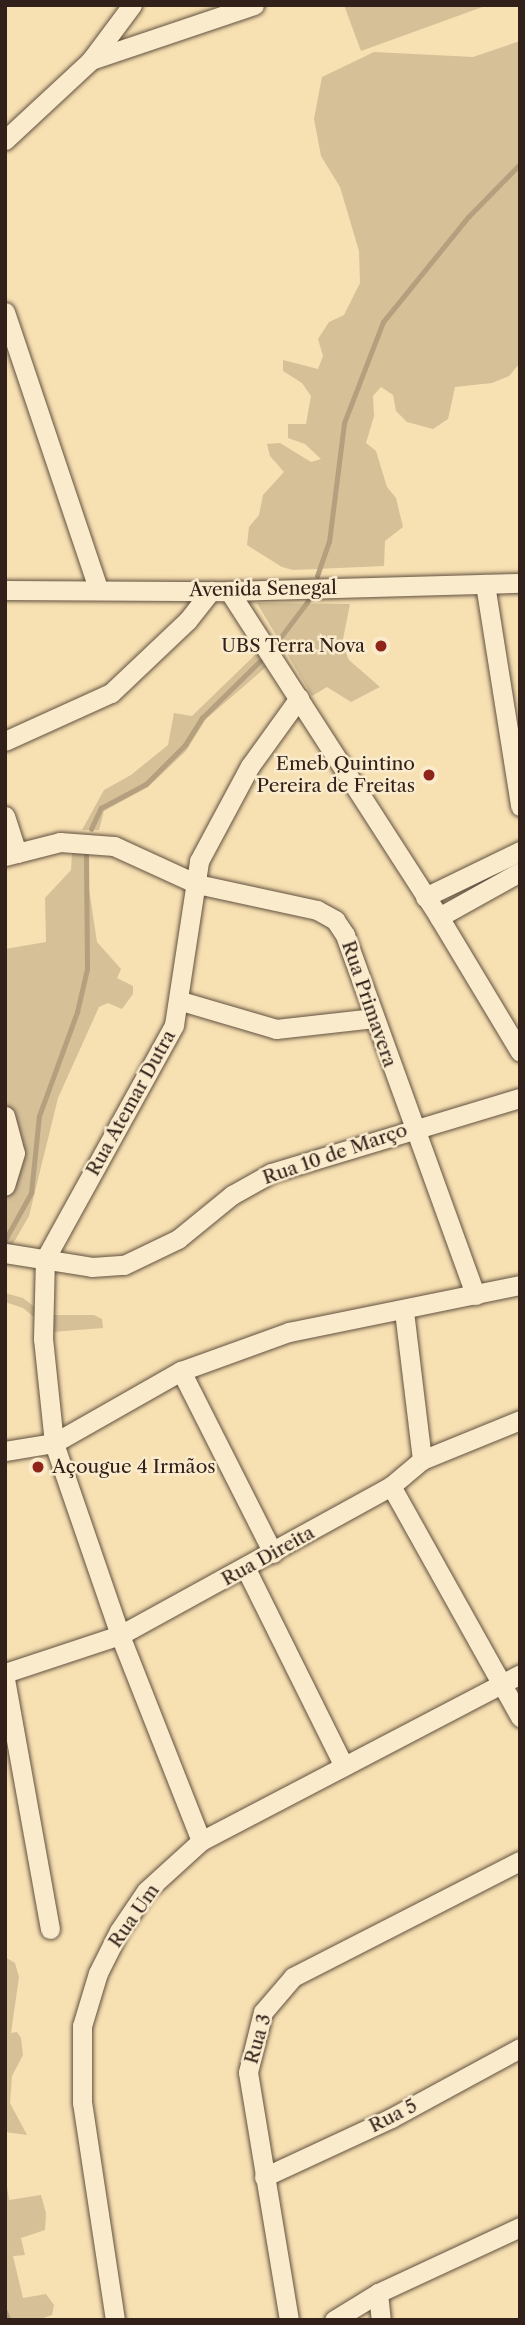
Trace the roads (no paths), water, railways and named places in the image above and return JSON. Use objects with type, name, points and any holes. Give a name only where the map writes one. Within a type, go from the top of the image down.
[{"type":"street","points":[[5,140],[91,60],[132,5]]},
{"type":"street","points":[[91,60],[254,5]]},
{"type":"street","points":[[5,312],[98,588]]},
{"type":"street","name":"Avenida Senegal","points":[[5,590],[98,588],[220,591],[520,583]]},
{"type":"street","points":[[485,584],[520,806]]},
{"type":"street","points":[[5,741],[111,693],[220,591],[299,698],[439,917],[520,1052]]},
{"type":"street","name":"Rua Atemar Dutra","points":[[201,1840],[120,1635],[54,1443],[43,1339],[45,1259],[163,1048],[181,1001],[199,861],[224,810],[299,698]]},
{"type":"street","points":[[5,816],[11,855]]},
{"type":"street","name":"Rua Primavera","points":[[11,855],[87,841],[114,846],[197,884],[317,910],[335,920],[345,935],[412,1128],[475,1295]]},
{"type":"street","points":[[425,897],[520,851]]},
{"type":"street","points":[[439,917],[520,872]]},
{"type":"street","points":[[181,1001],[276,1029],[374,1018]]},
{"type":"street","name":"Rua 10 de Março","points":[[5,1253],[92,1267],[124,1265],[178,1239],[232,1195],[271,1173],[412,1128],[520,1098]]},
{"type":"street","points":[[5,1116],[15,1153],[5,1186]]},
{"type":"street","points":[[5,1451],[54,1443],[181,1371],[289,1332],[404,1311],[520,1285]]},
{"type":"street","points":[[404,1311],[422,1460]]},
{"type":"street","points":[[181,1371],[273,1553]]},
{"type":"street","name":"Rua Direita","points":[[5,1672],[120,1635],[246,1569],[391,1486],[422,1460],[520,1420]]},
{"type":"street","points":[[391,1486],[511,1679],[520,1717]]},
{"type":"street","points":[[246,1569],[344,1766]]},
{"type":"street","points":[[5,1679],[50,1929]]},
{"type":"street","name":"Rua Um","points":[[115,2320],[82,2103],[82,2026],[98,1973],[119,1931],[146,1891],[201,1840],[511,1679]]},
{"type":"street","name":"Rua 3","points":[[289,2320],[248,2072],[263,2012],[293,1977],[520,1861]]},
{"type":"street","name":"Rua 5","points":[[264,2178],[391,2118],[520,2048]]},
{"type":"street","points":[[334,2320],[378,2293],[520,2227]]},
{"type":"street","points":[[378,2293],[380,2320]]},
{"type":"waterway","points":[[317,576],[329,542],[344,423],[383,322],[468,217],[520,164]]},
{"type":"waterway","points":[[277,642],[308,601]]},
{"type":"waterway","points":[[91,829],[101,808],[146,784],[185,745],[202,718],[260,661]]},
{"type":"waterway","points":[[5,1240],[31,1193],[39,1116],[77,1012],[87,969],[86,854]]},
{"type":"waterway","points":[[5,2311],[9,2320]]},
{"type":"place","name":"UBS Terra Nova","points":[[381,646]]},
{"type":"place","name":"Emeb Quintino Pereira de Freitas","points":[[429,775]]},
{"type":"place","name":"Açougue 4 Irmãos","points":[[38,1467]]}]
